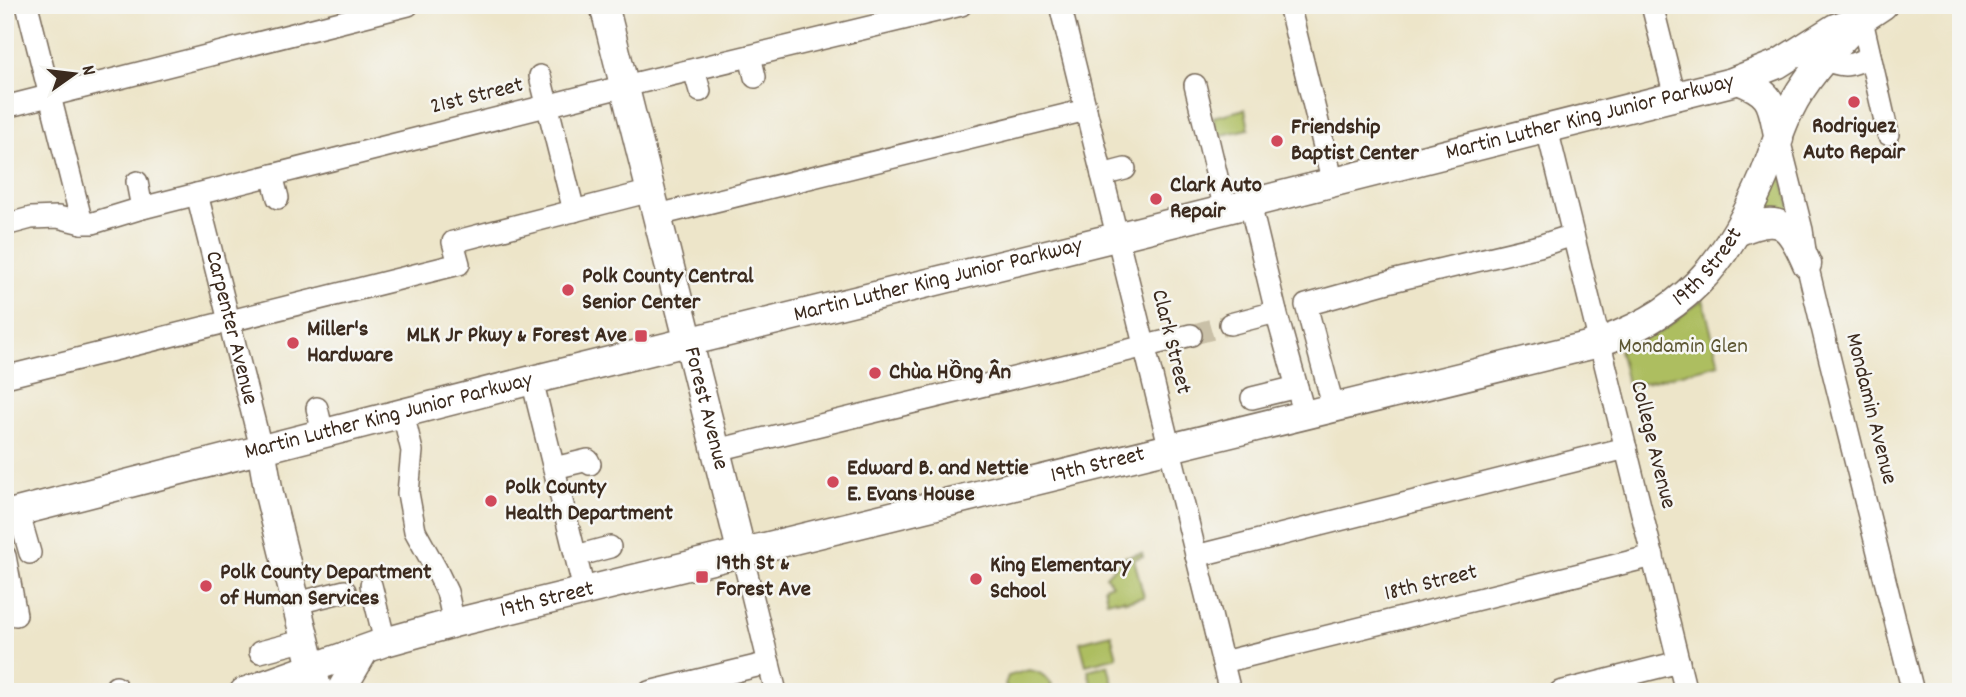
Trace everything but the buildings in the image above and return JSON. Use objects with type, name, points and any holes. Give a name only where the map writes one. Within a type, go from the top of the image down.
[{"type":"main road","name":"Forest Avenue","points":[[604,5],[742,554]]},
{"type":"main road","name":"Martin Luther King Junior Parkway","points":[[12,513],[261,448],[320,420],[403,413],[1238,207],[1738,80],[1778,64],[1868,10]]},
{"type":"main road","points":[[1779,139],[1788,112],[1824,58],[1868,10]]},
{"type":"main road","points":[[1738,80],[1761,89],[1766,95],[1779,139]]},
{"type":"main road","name":"19th Street","points":[[244,692],[310,673],[374,646],[454,623],[1600,343],[1651,320],[1693,289],[1738,232],[1779,139]]},
{"type":"main road","points":[[1738,232],[1757,223],[1778,223],[1795,237],[1807,264]]},
{"type":"main road","name":"Carpenter Avenue","points":[[261,448],[269,494],[297,603],[310,673]]},
{"type":"main road","points":[[340,692],[374,646]]},
{"type":"street","points":[[27,5],[82,223]]},
{"type":"street","points":[[5,107],[408,5]]},
{"type":"street","name":"21st Street","points":[[5,225],[31,218],[58,217],[82,223],[101,221],[142,208],[625,86],[694,70],[752,66],[961,5]]},
{"type":"street","name":"Clark Street","points":[[1060,5],[1230,692]]},
{"type":"street","points":[[1289,5],[1334,183]]},
{"type":"street","points":[[1652,5],[1675,97]]},
{"type":"street","points":[[1868,10],[1870,56],[1888,134]]},
{"type":"street","points":[[1824,58],[1840,66],[1855,64],[1870,56]]},
{"type":"street","points":[[694,70],[700,91]]},
{"type":"street","points":[[540,76],[574,211]]},
{"type":"street","points":[[1195,85],[1276,312],[1305,416]]},
{"type":"street","points":[[5,377],[304,299],[459,264],[453,242],[574,211],[654,203],[780,179],[1086,110]]},
{"type":"street","name":"College Avenue","points":[[1546,129],[1686,692]]},
{"type":"street","name":"Mondamin Avenue","points":[[1779,139],[1802,230],[1807,264],[1913,692]]},
{"type":"street","points":[[1102,175],[1125,169]]},
{"type":"street","points":[[272,175],[278,198]]},
{"type":"street","points":[[137,182],[142,208]]},
{"type":"street","name":"Carpenter Avenue","points":[[197,194],[229,320],[259,399],[261,448]]},
{"type":"street","points":[[1334,409],[1306,305],[1573,235]]},
{"type":"street","points":[[1230,324],[1276,312]]},
{"type":"street","points":[[717,450],[1191,335]]},
{"type":"street","points":[[532,380],[584,590]]},
{"type":"street","points":[[1252,398],[1297,387]]},
{"type":"street","points":[[403,413],[412,451],[408,493],[415,531],[447,592],[454,623]]},
{"type":"street","points":[[1196,556],[1626,448]]},
{"type":"street","points":[[554,468],[588,460],[590,464]]},
{"type":"street","points":[[12,513],[30,553]]},
{"type":"street","points":[[576,556],[610,547]]},
{"type":"street","name":"Forest Avenue","points":[[742,554],[776,692]]},
{"type":"street","points":[[5,556],[16,615]]},
{"type":"street","name":"18th Street","points":[[1223,662],[1653,556]]},
{"type":"street","points":[[371,585],[374,646]]},
{"type":"street","points":[[297,603],[345,591]]},
{"type":"street","points":[[260,652],[310,673]]},
{"type":"street","points":[[1560,692],[1679,662]]},
{"type":"street","points":[[649,692],[769,663]]},
{"type":"green space","points":[[1245,109],[1249,129],[1217,136],[1213,117]]},
{"type":"green space","points":[[1778,163],[1797,232],[1759,218]]},
{"type":"green space","name":"Mondamin Glen","points":[[1703,299],[1719,364],[1628,387],[1619,350],[1662,331]]},
{"type":"green space","points":[[1142,553],[1143,556],[1134,559],[1144,597],[1107,601],[1104,587],[1112,584],[1106,576],[1124,557]]},
{"type":"green space","points":[[1111,634],[1117,657],[1086,665],[1080,642]]},
{"type":"green space","points":[[1108,665],[1113,685],[1093,690],[1088,670]]},
{"type":"green space","points":[[1029,670],[1045,676],[1050,681],[1052,684],[1049,692],[1010,692],[1005,685],[1008,676]]},
{"type":"tunnel","points":[[1191,335],[1230,324]]},
{"type":"place","name":"Rodriguez Auto Repair","points":[[1854,102]]},
{"type":"place","name":"Friendship Baptist Center","points":[[1277,141]]},
{"type":"place","name":"Clark Auto Repair","points":[[1156,199]]},
{"type":"place","name":"Polk County Central Senior Center","points":[[568,290]]},
{"type":"place","name":"MLK Jr Pkwy & Forest Ave","points":[[641,336]]},
{"type":"place","name":"Miller's Hardware","points":[[293,343]]},
{"type":"place","name":"Chùa Hồng Ân","points":[[875,373]]},
{"type":"place","name":"Edward B. and Nettie E. Evans House","points":[[833,482]]},
{"type":"place","name":"Polk County Health Department","points":[[491,501]]},
{"type":"place","name":"19th St & Forest Ave","points":[[702,577]]},
{"type":"place","name":"King Elementary School","points":[[976,579]]},
{"type":"place","name":"Polk County Department of Human Services","points":[[206,586]]}]
